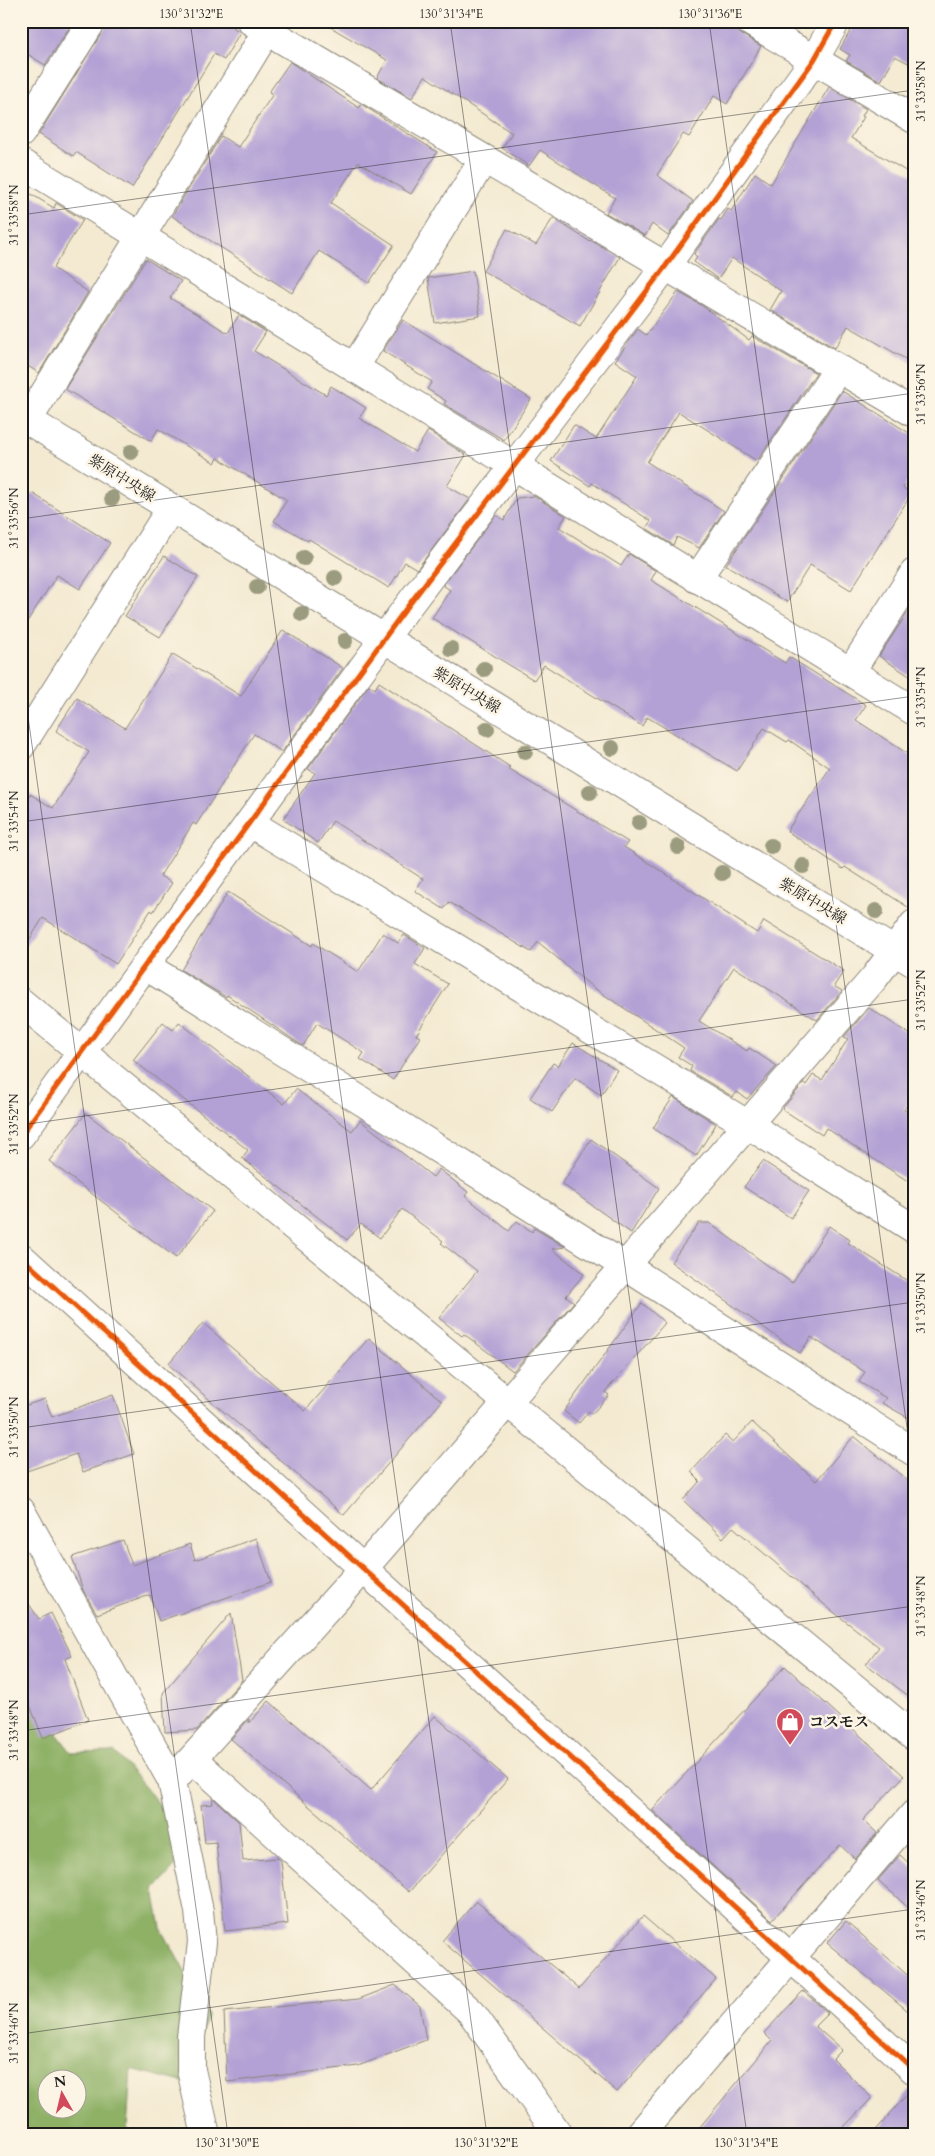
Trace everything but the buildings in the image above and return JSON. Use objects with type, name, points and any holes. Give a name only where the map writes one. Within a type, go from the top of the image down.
[{"type":"street","points":[[21,133],[92,21]]},
{"type":"street","points":[[749,21],[914,119]]},
{"type":"street","points":[[21,1135],[385,640],[405,610],[665,267],[814,60],[836,21]]},
{"type":"street","points":[[25,418],[141,236],[263,24],[484,159],[914,413]]},
{"type":"street","points":[[354,368],[484,159]]},
{"type":"street","points":[[21,163],[914,711]]},
{"type":"street","points":[[697,579],[838,369]]},
{"type":"street","name":"紫原中央線","points":[[25,418],[904,957]]},
{"type":"street","points":[[21,746],[171,508]]},
{"type":"street","points":[[851,671],[914,573]]},
{"type":"street","points":[[250,823],[747,1124],[914,1228]]},
{"type":"street","points":[[172,1782],[364,1568],[874,977],[904,957],[914,924]]},
{"type":"street","points":[[146,966],[625,1266],[914,1452]]},
{"type":"street","points":[[21,1002],[914,1737]]},
{"type":"street","points":[[21,1257],[914,2070]]},
{"type":"street","points":[[21,1511],[172,1782],[198,1912],[202,1942],[191,2037],[191,2070],[206,2135]]},
{"type":"street","points":[[193,1759],[471,2012],[559,2135]]},
{"type":"street","points":[[639,2135],[914,1814]]},
{"type":"green space","points":[[21,1682],[40,1712],[72,1753],[115,1752],[194,1845],[154,1890],[161,1928],[208,2014],[187,2083],[131,2069],[127,2129],[136,2135],[21,2135]]},
{"type":"cycle path","points":[[21,1135],[405,610],[665,267],[814,60],[836,21]]},
{"type":"cycle path","points":[[21,1257],[914,2070]]},
{"type":"place","name":"コスモス","points":[[790,1746]]}]
